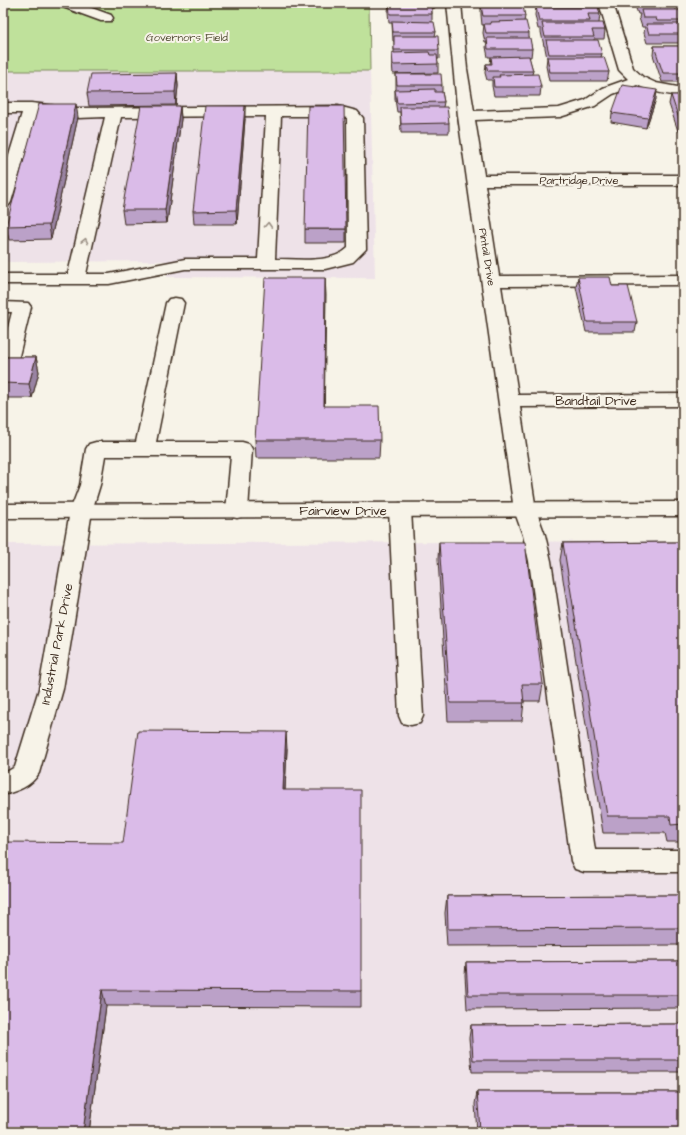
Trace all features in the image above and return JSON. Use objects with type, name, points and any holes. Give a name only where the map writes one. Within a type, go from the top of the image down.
[{"type":"street","points":[[65,3],[106,18]]},
{"type":"street","name":"Pintail Drive","points":[[454,3],[466,116],[525,510],[534,535],[540,561],[584,861],[683,861]]},
{"type":"street","points":[[606,3],[626,70],[638,80],[651,86],[671,91],[683,92]]},
{"type":"street","points":[[466,116],[522,115],[560,112],[590,103],[608,91],[638,80]]},
{"type":"street","points":[[3,108],[31,108],[78,113],[338,111],[352,114],[355,118],[357,249],[351,256],[343,260],[325,264],[185,264],[109,279],[3,279]]},
{"type":"street","points":[[3,202],[31,108]]},
{"type":"street","points":[[266,264],[274,111]]},
{"type":"street","points":[[76,279],[114,113]]},
{"type":"street","name":"Partridge Drive","points":[[476,180],[683,180]]},
{"type":"street","points":[[491,281],[683,280]]},
{"type":"street","points":[[175,303],[145,449],[242,449],[237,511]]},
{"type":"street","points":[[3,307],[22,307],[10,356],[3,356]]},
{"type":"street","name":"Bandtail Drive","points":[[509,401],[683,400]]},
{"type":"street","name":"Industrial Park Drive","points":[[3,785],[18,779],[26,773],[51,689],[81,511],[90,485],[96,449],[145,449]]},
{"type":"street","name":"Fairview Drive","points":[[3,511],[683,509]]},
{"type":"street","points":[[400,510],[411,716]]},
{"type":"shaded area","points":[[3,71],[370,71],[375,278],[167,277],[170,261],[3,262]]},
{"type":"shaded area","points":[[683,541],[683,1132],[3,1132],[3,544]]},
{"type":"green space","name":"Governors Field","points":[[3,3],[369,3],[370,71],[3,71]]},
{"type":"building","points":[[389,3],[424,3],[425,5],[431,5],[432,14],[390,14]]},
{"type":"building","points":[[638,3],[676,3],[676,5],[639,5]]},
{"type":"building","points":[[481,6],[523,6],[525,16],[483,16]]},
{"type":"building","points":[[536,7],[598,7],[600,14],[588,14],[590,21],[539,21]]},
{"type":"building","points":[[641,10],[681,10],[683,21],[657,21],[656,18],[643,18]]},
{"type":"building","points":[[392,21],[434,22],[436,32],[393,32]]},
{"type":"building","points":[[526,21],[529,33],[486,33],[484,24],[491,24],[490,22]]},
{"type":"building","points":[[542,23],[603,23],[605,30],[592,30],[594,37],[545,37]]},
{"type":"building","points":[[646,24],[683,24],[683,34],[649,34]]},
{"type":"building","points":[[394,36],[438,36],[439,50],[394,50]]},
{"type":"building","points":[[487,38],[530,38],[532,49],[488,49]]},
{"type":"building","points":[[546,40],[598,40],[602,54],[549,54]]},
{"type":"building","points":[[654,46],[683,46],[683,73],[663,73]]},
{"type":"building","points":[[429,52],[430,55],[437,55],[438,64],[393,65],[392,53]]},
{"type":"building","points":[[529,56],[533,71],[488,71],[486,64],[492,64],[491,57]]},
{"type":"building","points":[[547,57],[604,57],[609,72],[550,72]]},
{"type":"building","points":[[177,73],[175,92],[87,93],[91,74]]},
{"type":"building","points":[[396,74],[441,74],[442,85],[397,85]]},
{"type":"building","points":[[538,74],[541,87],[494,87],[493,77],[500,77],[499,75]]},
{"type":"building","points":[[622,85],[657,90],[648,118],[612,113]]},
{"type":"building","points":[[435,89],[435,92],[442,92],[444,102],[397,103],[395,90]]},
{"type":"building","points":[[671,95],[683,95],[683,122],[680,122]]},
{"type":"building","points":[[39,104],[76,104],[49,225],[6,226]]},
{"type":"building","points":[[141,106],[180,106],[165,210],[122,210]]},
{"type":"building","points":[[205,106],[245,106],[236,210],[193,211]]},
{"type":"building","points":[[308,106],[344,106],[346,229],[305,229]]},
{"type":"building","points":[[400,107],[447,107],[449,123],[401,124]]},
{"type":"building","points":[[578,277],[610,277],[612,286],[628,286],[637,322],[587,322]]},
{"type":"building","points":[[265,278],[325,278],[324,406],[379,406],[380,440],[255,440]]},
{"type":"building","points":[[3,357],[36,357],[29,384],[3,383]]},
{"type":"building","points":[[439,542],[525,542],[543,684],[522,684],[524,703],[450,703]]},
{"type":"building","points":[[683,542],[683,824],[671,825],[670,816],[607,816],[563,543]]},
{"type":"building","points":[[138,731],[286,732],[283,790],[361,790],[361,991],[102,990],[83,1132],[3,1132],[3,842],[123,843]]},
{"type":"building","points":[[683,895],[683,928],[448,929],[447,896]]},
{"type":"building","points":[[683,961],[683,995],[468,995],[466,962]]},
{"type":"building","points":[[683,1024],[683,1060],[473,1060],[471,1025]]},
{"type":"building","points":[[477,1092],[683,1092],[683,1130],[480,1130]]}]
